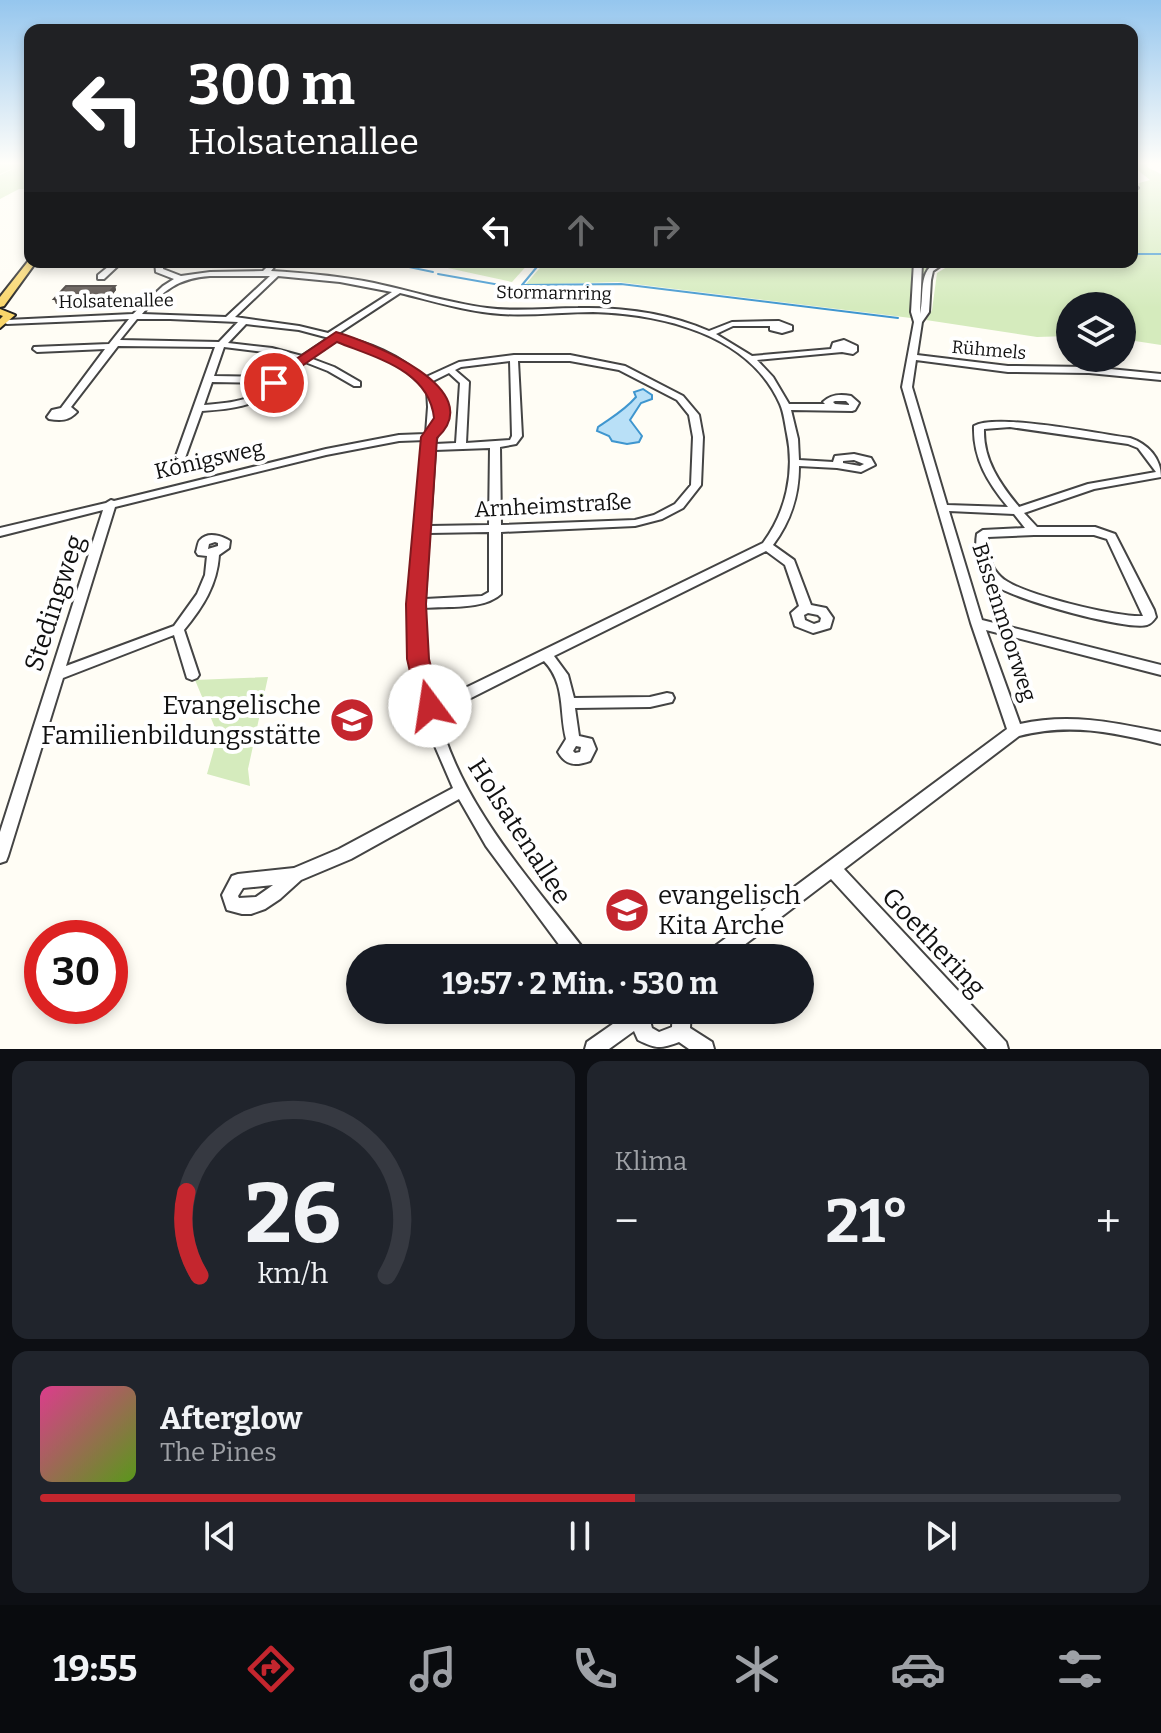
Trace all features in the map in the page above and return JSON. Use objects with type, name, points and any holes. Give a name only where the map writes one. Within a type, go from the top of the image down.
[{"type":"main road","points":[[0,304],[26,268]]},
{"type":"street","points":[[101,277],[111,268]]},
{"type":"street","points":[[158,268],[181,279]]},
{"type":"street","points":[[265,273],[270,268]]},
{"type":"street","points":[[918,268],[915,312],[918,322]]},
{"type":"street","name":"Bissenmoorweg","points":[[732,944],[1015,731],[977,623],[907,387],[918,322],[925,312],[930,270],[933,268]]},
{"type":"street","name":"Stormarnring","points":[[65,409],[158,292],[181,279],[206,274],[265,273],[349,280],[508,312],[628,312],[709,334],[754,358],[773,378],[788,407],[795,463],[792,505],[783,526],[767,546]]},
{"type":"street","points":[[227,320],[276,274]]},
{"type":"street","points":[[208,379],[272,380],[398,291]]},
{"type":"street","name":"Holsatenallee","points":[[2,320],[136,317],[244,321],[333,336],[393,357],[428,384],[440,400],[442,418],[429,442],[416,604],[418,659],[441,747],[461,791],[511,870],[569,944]]},
{"type":"street","points":[[181,456],[220,346],[244,321]]},
{"type":"street","name":"Stormarnring","points":[[709,334],[732,324],[776,324]]},
{"type":"street","name":"Holsatenallee","points":[[37,349],[115,344],[220,346],[302,360],[357,384]]},
{"type":"street","points":[[754,358],[839,351]]},
{"type":"street","name":"Rühmels","points":[[911,357],[1008,369],[1089,370],[1161,377]]},
{"type":"street","points":[[416,604],[491,598],[495,594],[495,445],[509,444],[517,436],[514,358]]},
{"type":"street","name":"Arnheimstraße","points":[[423,530],[635,523],[679,506],[696,485],[698,437],[694,415],[680,398],[622,368],[570,358],[514,358],[476,362],[450,370],[428,384]]},
{"type":"street","points":[[450,370],[465,382],[461,446]]},
{"type":"street","points":[[198,408],[261,398],[274,386],[272,380]]},
{"type":"street","points":[[788,407],[832,407]]},
{"type":"street","points":[[945,508],[1018,511],[1092,486],[1161,473],[1141,446],[1130,441],[1010,424],[979,426],[978,435],[992,477],[1018,511],[1034,531],[1107,533],[1150,617],[1139,621],[1107,615],[999,583],[979,545],[983,534],[1034,531]]},
{"type":"street","name":"Königsweg","points":[[0,532],[326,452],[399,438],[461,446],[495,445]]},
{"type":"street","points":[[795,463],[837,465]]},
{"type":"street","name":"Stedingweg","points":[[0,856],[111,503]]},
{"type":"street","points":[[430,706],[464,695],[767,546],[790,563],[806,608]]},
{"type":"street","points":[[56,675],[178,629],[203,600],[213,572],[213,553]]},
{"type":"street","points":[[977,623],[1161,670]]},
{"type":"street","points":[[178,629],[192,675]]},
{"type":"street","points":[[546,656],[560,668],[568,686],[566,703],[573,740]]},
{"type":"street","points":[[566,703],[650,702],[667,698]]},
{"type":"street","points":[[1015,731],[1049,721],[1092,722],[1161,738]]},
{"type":"street","points":[[295,875],[345,854],[461,791]]},
{"type":"street","name":"Goethering","points":[[832,868],[999,1049]]},
{"type":"street","points":[[594,1049],[625,1024]]},
{"type":"street","points":[[640,1024],[644,1034],[658,1042],[674,1038],[681,1032],[681,1024]]},
{"type":"street","points":[[681,1032],[704,1048]]},
{"type":"green space","points":[[1138,211],[1161,211],[1161,345],[1136,341],[1136,292],[1056,292],[1056,336],[1037,337],[926,320],[932,310],[937,273],[945,268],[1138,268]]},
{"type":"green space","points":[[448,268],[525,268],[512,282]]},
{"type":"green space","points":[[540,268],[928,268],[922,285],[923,311],[919,319],[618,282],[525,285]]},
{"type":"green space","points":[[268,677],[248,769],[250,786],[207,774],[218,735],[195,680]]},
{"type":"water","points":[[643,389],[652,395],[652,399],[641,403],[630,420],[642,436],[639,442],[627,444],[612,441],[609,436],[597,431],[636,397],[634,392]]},
{"type":"building","points":[[66,286],[115,286],[103,299],[54,299]]},
{"type":"waterway","points":[[1138,254],[1161,254]]},
{"type":"waterway","points":[[414,268],[433,272]]},
{"type":"waterway","points":[[536,268],[522,285],[621,284],[898,318]]},
{"type":"waterway","points":[[438,274],[522,289]]},
{"type":"place","name":"Evangelische Familienbildungsstätte","points":[[352,720]]},
{"type":"place","name":"evangelisch Kita Arche","points":[[627,910]]},
{"type":"route","points":[[274,383],[272,380],[336,337],[393,357],[415,372],[440,400],[442,418],[439,428],[429,437],[416,604],[418,659],[430,706]]}]
